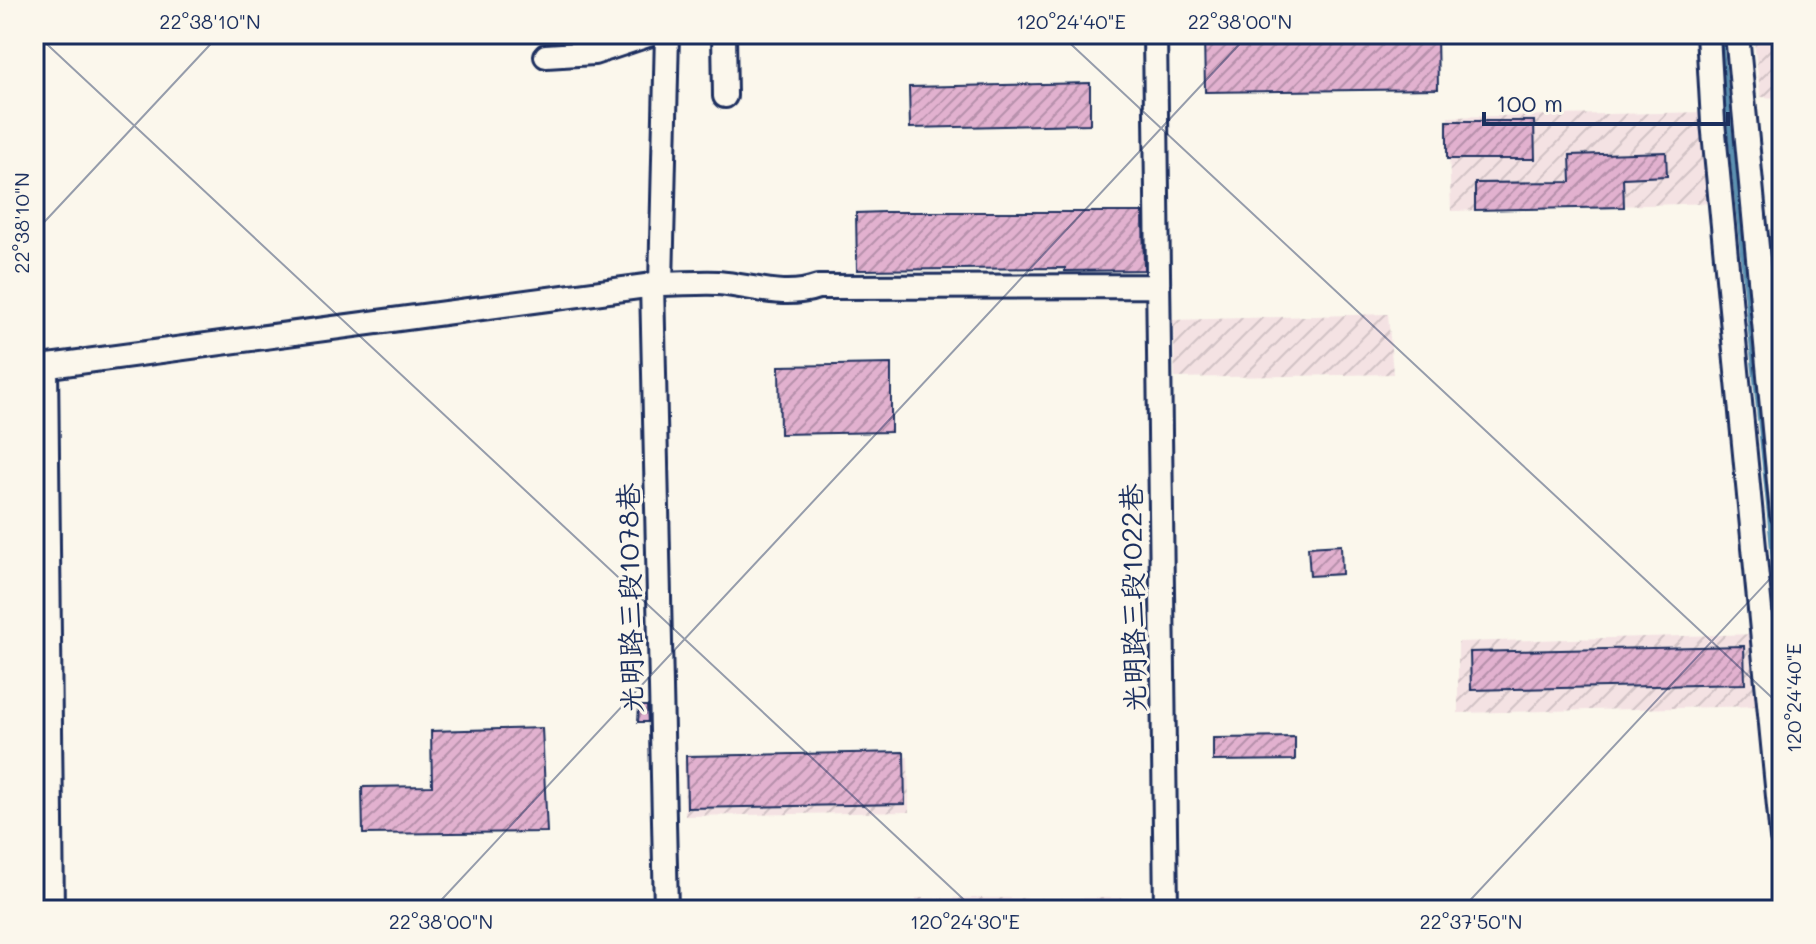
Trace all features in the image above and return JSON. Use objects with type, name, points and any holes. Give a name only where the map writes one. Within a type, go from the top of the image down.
[{"type":"street","points":[[546,56],[594,53],[651,34]]},
{"type":"street","name":"光明路三段1078巷","points":[[666,910],[657,284],[667,34]]},
{"type":"street","points":[[724,34],[725,96]]},
{"type":"street","name":"光明路三段1022巷","points":[[1155,34],[1166,910]]},
{"type":"street","points":[[1708,34],[1713,122],[1782,838]]},
{"type":"street","points":[[1737,34],[1782,514]]},
{"type":"street","points":[[52,910],[40,367],[657,284],[715,283],[754,287],[780,294],[800,293],[818,287],[1158,286]]},
{"type":"shaded area","points":[[1449,34],[1707,34],[1707,35],[1449,41]]},
{"type":"shaded area","points":[[1753,34],[1782,34],[1782,98],[1761,97]]},
{"type":"shaded area","points":[[1713,112],[1714,203],[1451,211],[1448,117]]},
{"type":"shaded area","points":[[1388,314],[1393,374],[1175,378],[1173,320]]},
{"type":"shaded area","points":[[1758,634],[1762,706],[1458,713],[1458,642]]},
{"type":"shaded area","points":[[908,757],[909,812],[685,816],[684,761]]},
{"type":"shaded area","points":[[916,898],[1147,898],[1147,910],[916,910]]},
{"type":"building","points":[[1204,34],[1437,34],[1438,89],[1205,92]]},
{"type":"building","points":[[1090,83],[1090,124],[910,128],[909,87]]},
{"type":"building","points":[[1447,121],[1534,121],[1535,159],[1447,159]]},
{"type":"building","points":[[1666,152],[1667,176],[1623,178],[1624,207],[1475,210],[1475,183],[1571,182],[1570,155]]},
{"type":"building","points":[[1143,212],[1144,270],[857,270],[856,213]]},
{"type":"building","points":[[891,364],[891,432],[780,434],[779,366]]},
{"type":"building","points":[[1341,545],[1342,574],[1310,576],[1308,547]]},
{"type":"building","points":[[1744,646],[1745,684],[1471,690],[1470,652]]},
{"type":"building","points":[[639,706],[647,706],[648,722],[638,722]]},
{"type":"building","points":[[542,728],[547,832],[363,834],[362,787],[432,786],[431,731]]},
{"type":"building","points":[[1295,737],[1295,760],[1213,761],[1213,738]]},
{"type":"building","points":[[904,752],[905,804],[687,808],[686,756]]},
{"type":"waterway","points":[[1720,34],[1782,657]]}]
